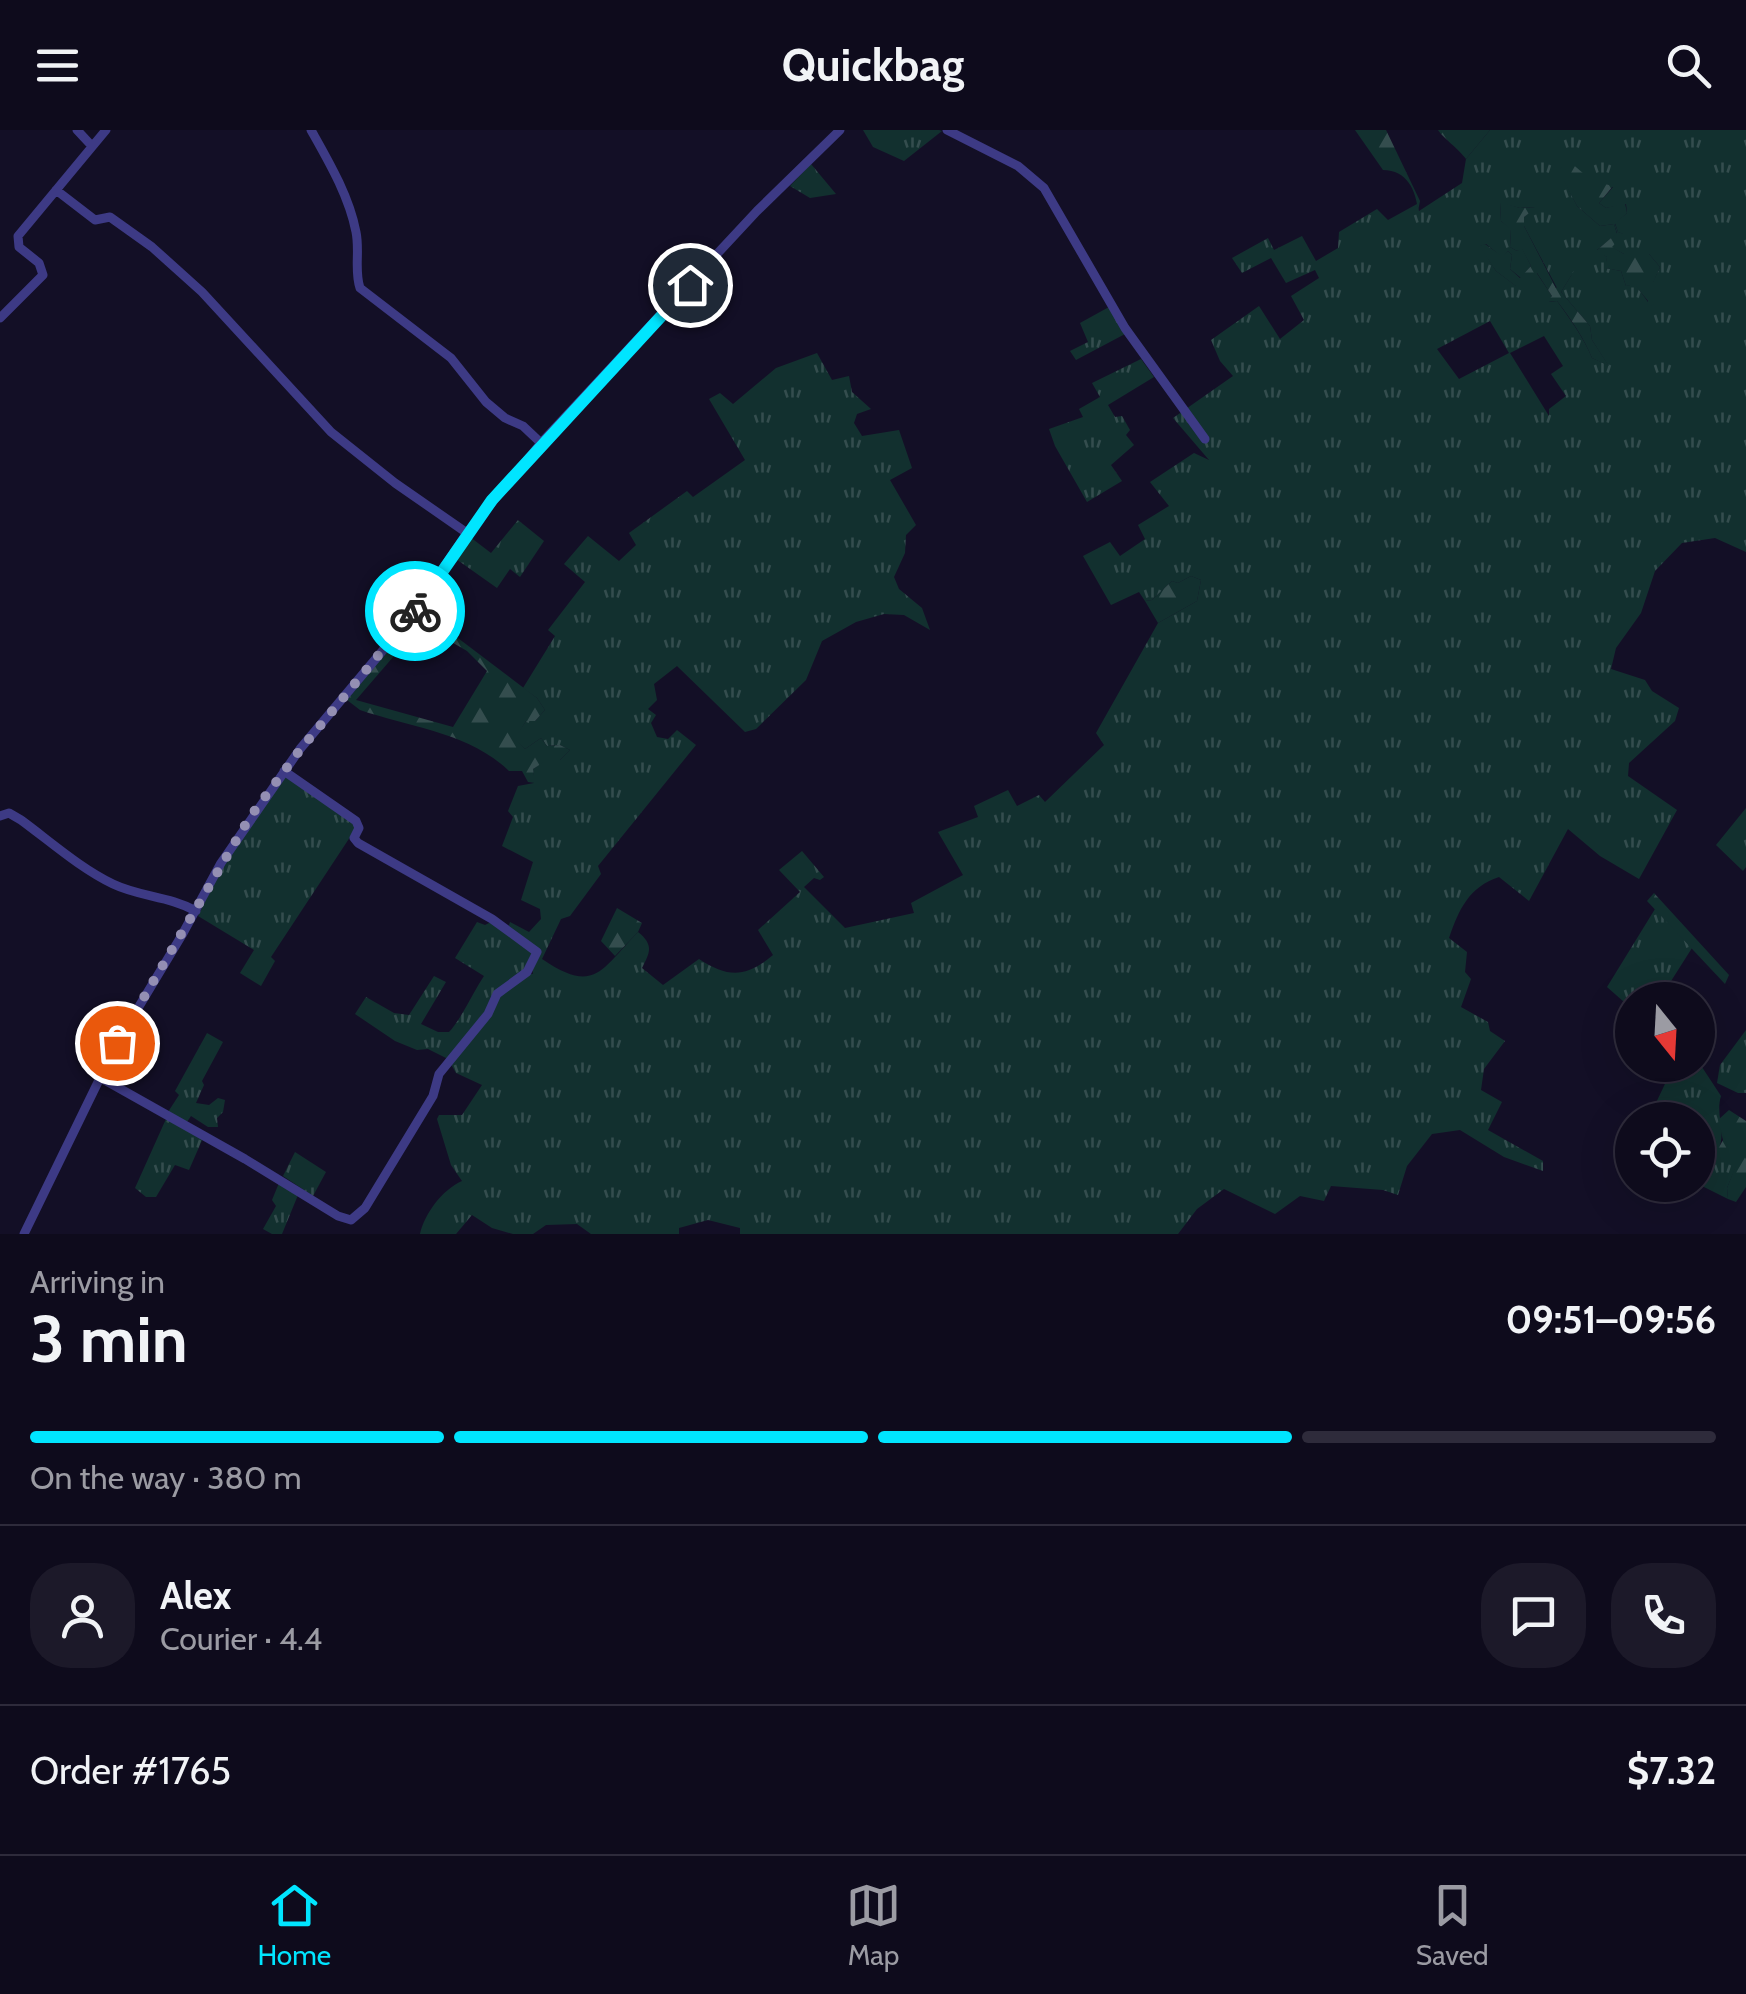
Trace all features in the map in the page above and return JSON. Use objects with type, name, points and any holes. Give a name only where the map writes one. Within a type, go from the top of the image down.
[{"type":"street","points":[[77,130],[91,145]]},
{"type":"street","points":[[0,318],[43,275],[42,268],[19,247],[16,239],[106,130]]},
{"type":"street","points":[[311,130],[339,183],[354,223],[360,250],[360,288],[440,349],[486,402],[505,418],[524,426],[541,443]]},
{"type":"street","points":[[24,1234],[117,1043],[231,848],[284,771],[405,624],[467,533],[541,443],[757,211],[840,130]]},
{"type":"street","points":[[947,130],[1018,166],[1044,188],[1134,341],[1205,439]]},
{"type":"street","points":[[56,190],[95,220],[110,217],[152,247],[202,292],[332,432],[395,484],[467,533]]},
{"type":"street","points":[[101,1078],[351,1220],[365,1208],[428,1104],[439,1074],[488,1014],[498,994],[530,968],[537,952],[492,919],[358,843],[354,838],[359,828],[356,821],[284,771]]},
{"type":"street","points":[[0,816],[9,813],[21,820],[112,883],[144,895],[171,898],[196,910]]},
{"type":"green space","points":[[863,130],[942,131],[904,161],[873,147]]},
{"type":"green space","points":[[1355,130],[1386,130],[1420,201],[1418,211],[1409,183],[1398,173],[1383,170]]},
{"type":"green space","points":[[1438,130],[1490,130],[1466,159]]},
{"type":"green space","points":[[1490,130],[1746,130],[1746,552],[1715,538],[1682,543],[1655,571],[1641,613],[1616,648],[1611,669],[1645,680],[1652,691],[1679,708],[1675,721],[1629,763],[1628,776],[1677,810],[1639,879],[1600,856],[1568,829],[1529,901],[1499,877],[1489,881],[1467,900],[1449,938],[1467,952],[1465,972],[1471,979],[1461,1007],[1488,1022],[1490,1031],[1505,1041],[1484,1069],[1481,1090],[1502,1102],[1488,1130],[1543,1161],[1543,1171],[1504,1157],[1460,1130],[1432,1134],[1407,1166],[1398,1195],[1331,1186],[1324,1201],[1300,1196],[1275,1214],[1224,1189],[1197,1209],[1178,1234],[740,1234],[740,1228],[708,1220],[679,1228],[679,1234],[591,1234],[577,1224],[546,1225],[533,1234],[513,1234],[492,1228],[472,1215],[456,1234],[420,1234],[435,1203],[462,1181],[451,1165],[437,1119],[439,1115],[462,1115],[482,1085],[456,1073],[448,1059],[428,1049],[417,1050],[395,1041],[355,1014],[366,997],[394,1013],[409,1015],[434,976],[446,982],[421,1024],[438,1032],[449,1032],[484,976],[455,958],[477,922],[491,922],[531,950],[533,955],[521,973],[533,974],[540,952],[508,928],[510,922],[529,932],[541,919],[540,909],[521,900],[533,862],[502,846],[513,817],[508,811],[518,786],[534,783],[533,769],[547,759],[560,760],[570,750],[560,745],[547,746],[541,738],[525,749],[514,739],[526,721],[535,721],[545,710],[523,688],[555,636],[548,630],[585,582],[564,564],[588,536],[619,561],[636,545],[629,533],[687,491],[693,497],[745,460],[709,399],[720,393],[733,404],[776,368],[817,353],[832,380],[849,376],[852,392],[871,409],[857,414],[854,423],[862,436],[899,430],[912,468],[890,480],[916,525],[906,535],[905,553],[894,577],[899,589],[922,608],[930,630],[904,615],[884,614],[856,622],[822,641],[806,680],[756,729],[745,732],[677,666],[654,684],[657,700],[648,709],[656,715],[651,723],[657,737],[668,739],[677,730],[696,745],[598,866],[601,874],[570,916],[561,919],[542,959],[574,975],[586,976],[605,967],[638,932],[649,949],[642,968],[663,985],[699,959],[728,972],[754,968],[773,955],[758,930],[800,892],[779,870],[802,851],[824,877],[814,878],[804,887],[845,928],[914,913],[911,903],[963,875],[938,832],[978,817],[974,806],[1008,790],[1017,806],[1039,795],[1045,802],[1104,745],[1096,733],[1158,623],[1197,601],[1201,580],[1191,576],[1178,583],[1172,581],[1152,600],[1145,601],[1139,592],[1111,605],[1083,556],[1110,542],[1120,556],[1145,539],[1138,525],[1169,506],[1150,482],[1194,453],[1209,460],[1173,418],[1233,376],[1220,361],[1211,340],[1259,306],[1280,339],[1304,320],[1291,296],[1319,278],[1315,270],[1286,283],[1271,258],[1242,273],[1232,258],[1268,238],[1274,250],[1302,236],[1316,261],[1338,248],[1339,232],[1377,209],[1388,220],[1417,204],[1419,211],[1462,183],[1466,159]],"holes":[[[1569,162],[1592,182],[1613,187],[1599,203],[1606,208],[1626,204],[1627,213],[1615,223],[1623,234],[1611,247],[1624,254],[1649,254],[1660,267],[1653,282],[1638,282],[1654,304],[1648,307],[1635,284],[1626,286],[1621,271],[1606,268],[1607,257],[1597,250],[1617,234],[1614,224],[1600,226],[1577,206],[1559,170]],[[1500,203],[1535,207],[1524,217],[1524,226],[1557,288],[1572,274],[1561,292],[1590,326],[1592,340],[1608,365],[1592,358],[1557,301],[1549,302],[1552,296],[1536,272],[1516,286],[1496,271],[1480,246],[1486,244],[1502,257],[1508,251],[1512,255],[1510,269],[1521,278],[1531,266],[1522,248],[1517,251],[1510,247],[1511,229],[1501,221]],[[1490,321],[1509,353],[1459,379],[1437,349]],[[1544,336],[1563,366],[1551,374],[1566,396],[1549,409],[1549,416],[1510,353]]]},
{"type":"green space","points":[[1569,161],[1592,181],[1613,186],[1599,203],[1606,208],[1625,203],[1627,213],[1615,224],[1618,232],[1624,234],[1612,247],[1624,254],[1649,254],[1660,267],[1653,283],[1639,282],[1655,304],[1648,308],[1648,301],[1635,285],[1626,286],[1621,271],[1605,268],[1607,257],[1596,251],[1617,233],[1614,224],[1600,226],[1577,206],[1558,170]]},
{"type":"green space","points":[[811,164],[836,194],[810,198],[790,186]]},
{"type":"green space","points":[[1500,202],[1520,208],[1537,207],[1524,217],[1524,226],[1556,288],[1574,271],[1561,292],[1590,326],[1592,340],[1609,366],[1592,358],[1557,301],[1547,302],[1552,296],[1537,273],[1517,287],[1496,271],[1479,246],[1485,244],[1502,256],[1508,251],[1512,255],[1510,269],[1520,278],[1531,266],[1522,249],[1510,247],[1511,230],[1501,221]]},
{"type":"green space","points":[[1109,307],[1125,334],[1076,360],[1070,351],[1088,342],[1080,323]]},
{"type":"green space","points":[[1141,359],[1154,377],[1108,405],[1115,417],[1122,416],[1130,430],[1126,435],[1134,445],[1111,465],[1122,481],[1087,502],[1049,429],[1083,417],[1079,409],[1100,397],[1092,383]]},
{"type":"green space","points":[[518,520],[544,541],[520,577],[510,569],[497,588],[456,559],[470,537],[491,553]]},
{"type":"green space","points":[[1191,576],[1201,580],[1197,601],[1158,623],[1145,601],[1152,600],[1172,581],[1178,583]]},
{"type":"green space","points":[[420,612],[425,620],[356,700],[453,727],[487,671],[467,651],[436,633],[437,628],[446,629],[537,698],[545,710],[535,721],[526,721],[515,739],[525,749],[541,738],[547,746],[560,745],[570,750],[560,760],[547,760],[533,769],[535,783],[528,782],[522,771],[509,771],[458,739],[360,710],[347,700]]},
{"type":"green space","points":[[285,776],[356,828],[271,957],[275,961],[261,986],[240,973],[254,950],[198,916],[222,867]]},
{"type":"green space","points":[[1746,808],[1746,867],[1743,871],[1716,845]]},
{"type":"green space","points":[[1654,893],[1729,975],[1725,984],[1647,901]]},
{"type":"green space","points":[[617,908],[642,923],[615,956],[601,941]]},
{"type":"green space","points":[[1655,909],[1692,948],[1670,982],[1615,982],[1615,994],[1607,987]]},
{"type":"green space","points":[[1746,1030],[1746,1093],[1738,1093],[1717,1083],[1720,1065]]},
{"type":"green space","points":[[207,1033],[223,1042],[202,1081],[196,1103],[209,1105],[218,1098],[225,1100],[223,1112],[217,1118],[218,1127],[208,1127],[191,1116],[187,1122],[168,1112],[179,1095],[175,1091]]},
{"type":"green space","points":[[1666,1082],[1712,1082],[1721,1096],[1718,1150],[1730,1150],[1737,1164],[1727,1188],[1728,1199],[1715,1192],[1715,1102],[1656,1102]]},
{"type":"green space","points":[[1729,1110],[1746,1121],[1746,1187],[1736,1202],[1728,1199],[1727,1188],[1736,1165],[1730,1161],[1730,1151],[1717,1151],[1723,1140],[1718,1120]]},
{"type":"green space","points":[[166,1119],[203,1138],[189,1170],[175,1165],[156,1197],[146,1197],[135,1188]]},
{"type":"green space","points":[[295,1152],[326,1172],[313,1196],[283,1176]]},
{"type":"green space","points":[[279,1183],[298,1195],[282,1234],[272,1234],[263,1229],[276,1206],[272,1200]]},
{"type":"way so far","points":[[117,1043],[250,817],[415,611]]},
{"type":"route","points":[[415,611],[492,500],[690,285]]}]
